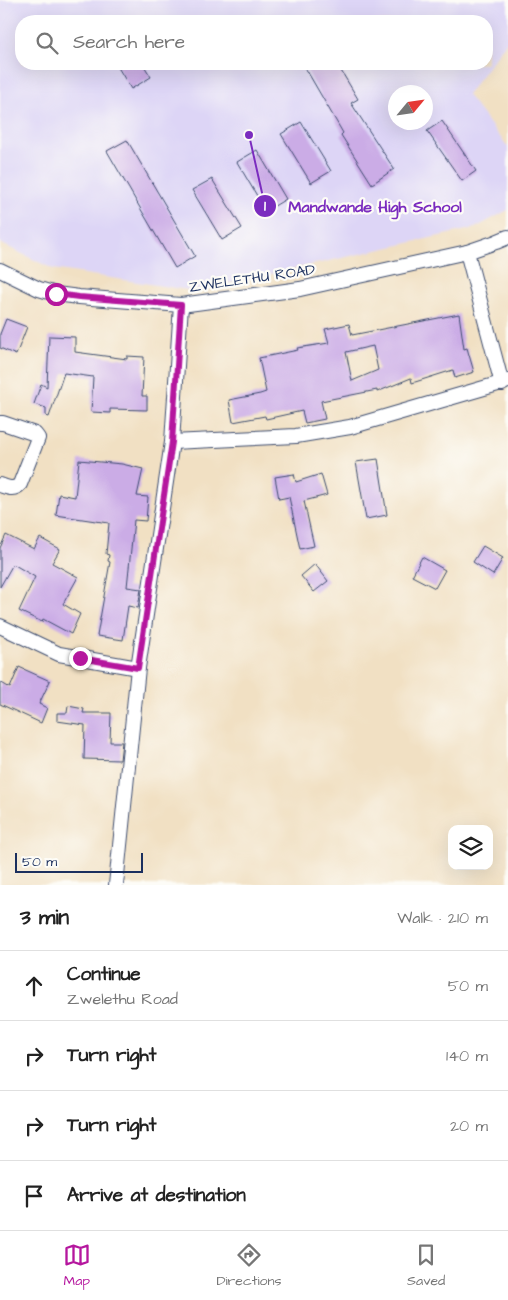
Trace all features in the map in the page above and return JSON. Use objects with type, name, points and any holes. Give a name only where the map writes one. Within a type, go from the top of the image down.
[{"type":"street","name":"ZWELETHU ROAD","points":[[0,270],[39,289],[56,294],[181,305],[300,289],[466,252],[508,236]]},
{"type":"street","points":[[172,442],[305,435],[350,426],[505,382],[466,252]]},
{"type":"street","points":[[116,885],[138,668],[172,442],[181,305]]},
{"type":"street","points":[[0,423],[3,422],[35,434],[38,438],[18,487],[12,488],[0,485]]},
{"type":"street","points":[[0,626],[59,654],[138,668]]},
{"type":"shaded area","points":[[0,0],[508,0],[508,40],[493,60],[493,15],[15,15],[15,70],[486,70],[467,95],[508,147],[508,210],[475,228],[195,291],[53,269],[0,243]]},
{"type":"building","points":[[120,70],[147,70],[151,77],[131,89]]},
{"type":"building","points":[[306,70],[341,70],[358,99],[351,103],[394,169],[372,184],[341,135],[343,133]]},
{"type":"building","points":[[442,121],[476,171],[462,181],[427,131],[433,130],[433,127]]},
{"type":"building","points":[[301,122],[331,171],[311,183],[281,134]]},
{"type":"building","points":[[127,140],[195,256],[175,268],[107,151]]},
{"type":"building","points":[[257,150],[286,199],[266,211],[237,162]]},
{"type":"building","points":[[212,179],[242,228],[222,240],[192,190]]},
{"type":"building","points":[[459,314],[464,349],[467,348],[474,372],[455,378],[453,370],[412,383],[411,378],[377,392],[377,390],[321,401],[325,419],[305,423],[302,411],[266,419],[265,416],[233,422],[229,400],[266,392],[259,358],[298,350],[297,348],[329,343],[325,329],[349,324],[352,335]],"holes":[[[373,346],[378,370],[352,381],[346,352]]]},
{"type":"building","points":[[6,319],[27,327],[16,355],[0,348],[0,334]]},
{"type":"building","points":[[49,336],[75,337],[75,352],[127,359],[127,356],[144,357],[142,396],[147,396],[147,410],[110,409],[110,413],[91,412],[93,377],[64,373],[49,417],[46,416],[46,408],[34,404],[41,384],[47,387]]},
{"type":"building","points":[[378,459],[387,515],[366,519],[356,462]]},
{"type":"building","points":[[79,460],[122,464],[143,469],[137,496],[148,497],[146,521],[134,520],[127,587],[141,589],[138,608],[128,606],[123,640],[97,636],[110,562],[108,561],[109,555],[106,554],[109,523],[56,515],[59,494],[75,497]]},
{"type":"building","points":[[294,474],[296,482],[321,474],[327,495],[304,501],[314,546],[300,549],[289,497],[279,499],[275,477]]},
{"type":"building","points":[[6,535],[34,549],[40,538],[60,549],[52,563],[78,577],[63,604],[80,614],[71,634],[43,619],[42,622],[19,611],[35,577],[13,564],[0,587],[0,548]]},
{"type":"building","points":[[483,546],[503,558],[493,575],[473,562]]},
{"type":"building","points":[[422,557],[445,570],[435,588],[412,576]]},
{"type":"building","points":[[315,564],[328,581],[314,592],[301,576]]},
{"type":"building","points":[[19,667],[50,681],[39,704],[47,708],[41,723],[0,704],[0,682],[10,688]]},
{"type":"building","points":[[68,706],[84,709],[83,713],[111,713],[110,742],[122,742],[120,760],[84,759],[85,725],[57,721],[57,713],[67,713]]},
{"type":"place","name":"Mandwande High School","points":[[249,135]]},
{"type":"route","points":[[56,294],[181,305],[172,442],[138,668],[80,658]]}]
